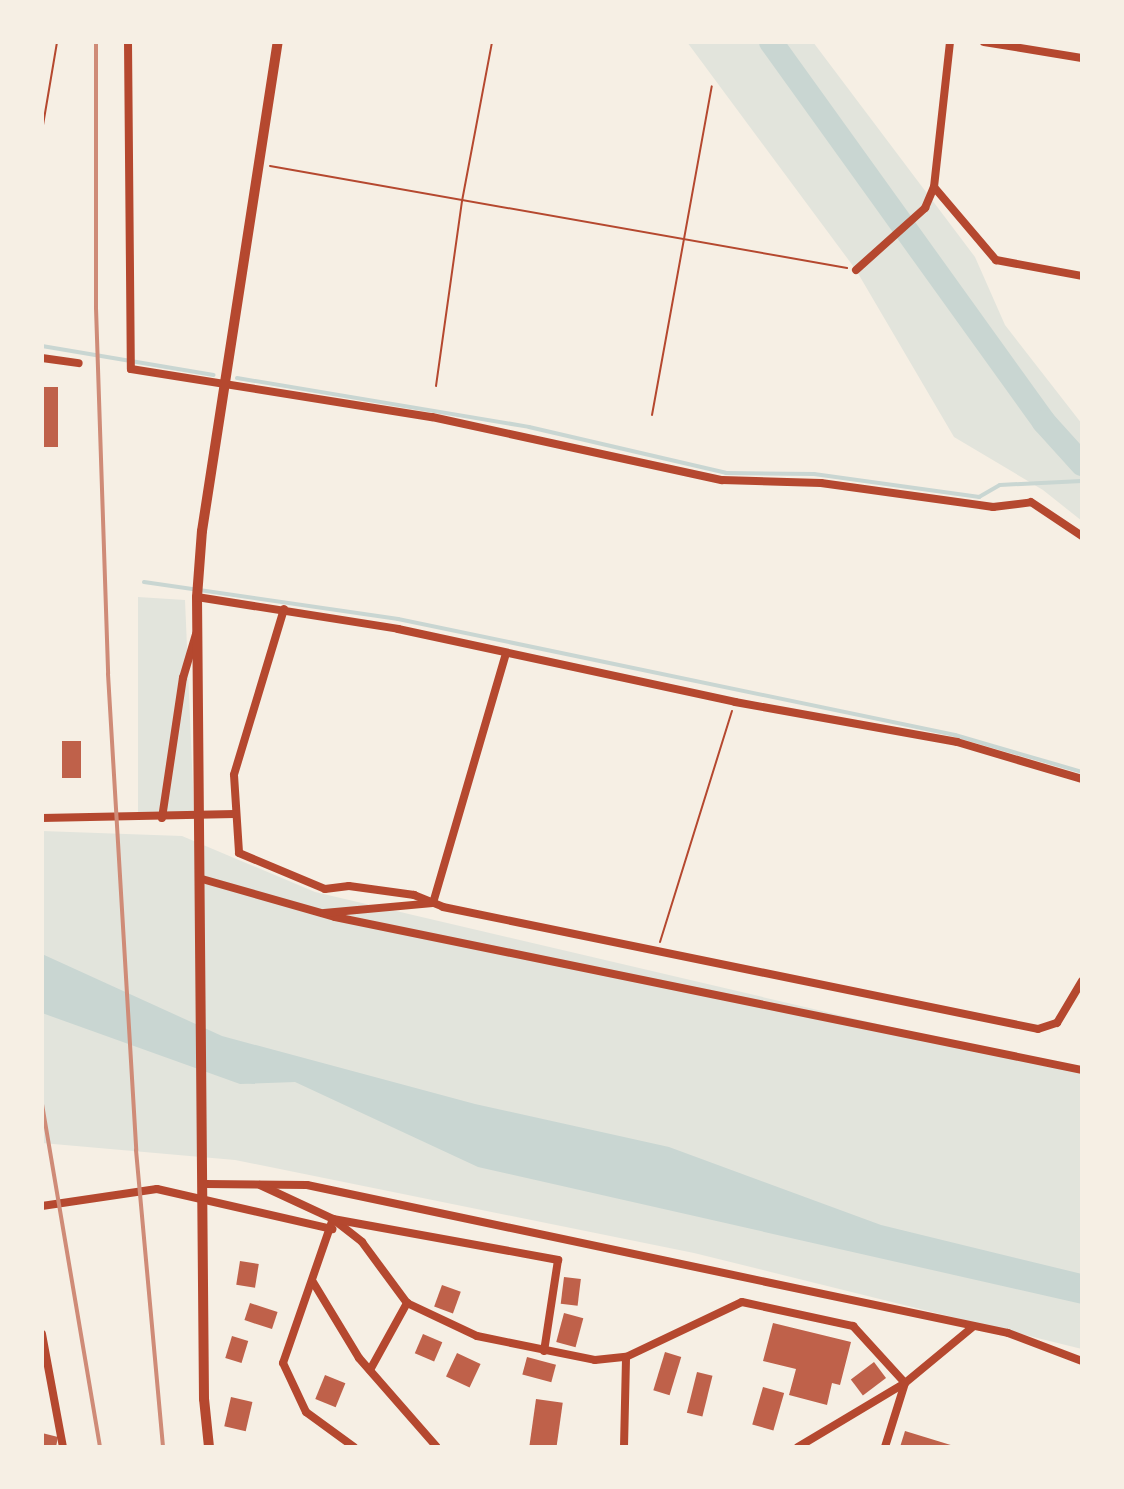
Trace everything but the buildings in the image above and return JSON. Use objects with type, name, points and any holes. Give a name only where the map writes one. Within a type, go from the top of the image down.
[{"type":"street","points":[[128,42],[131,365],[224,386],[432,417],[722,480],[821,483],[993,507],[1031,502],[1082,536]]},
{"type":"street","points":[[209,1447],[204,1399],[206,1188],[197,597],[256,163],[278,42]]},
{"type":"street","points":[[856,270],[925,208],[934,187],[950,42]]},
{"type":"street","points":[[984,42],[1082,58]]},
{"type":"street","points":[[934,187],[996,260],[1082,276]]},
{"type":"street","points":[[42,358],[79,363]]},
{"type":"street","points":[[197,597],[284,609],[735,702],[957,742],[1082,779]]},
{"type":"street","points":[[284,609],[234,775],[239,853],[325,889],[349,886],[1038,1029],[1057,1023],[1082,981]]},
{"type":"street","points":[[162,818],[183,678],[198,631]]},
{"type":"street","points":[[433,903],[506,654]]},
{"type":"street","points":[[42,818],[162,818],[235,814]]},
{"type":"street","points":[[202,881],[320,914],[1082,1070]]},
{"type":"street","points":[[320,914],[433,903]]},
{"type":"street","points":[[206,1188],[252,1181],[307,1185],[1008,1333],[1082,1361]]},
{"type":"street","points":[[252,1181],[333,1219],[362,1242],[407,1303],[477,1336],[595,1360],[626,1357],[742,1302],[853,1326],[905,1383]]},
{"type":"street","points":[[42,1206],[157,1189],[332,1229]]},
{"type":"street","points":[[333,1219],[283,1363],[306,1412],[354,1447]]},
{"type":"street","points":[[333,1219],[558,1260],[544,1351]]},
{"type":"street","points":[[313,1282],[370,1370],[434,1446]]},
{"type":"street","points":[[370,1370],[407,1303]]},
{"type":"street","points":[[798,1447],[905,1383],[974,1326]]},
{"type":"street","points":[[42,1334],[63,1447]]},
{"type":"street","points":[[624,1447],[626,1357]]},
{"type":"street","points":[[885,1447],[905,1383]]},
{"type":"path","points":[[42,131],[57,42]]},
{"type":"path","points":[[436,386],[462,201],[492,42]]},
{"type":"path","points":[[652,415],[712,86]]},
{"type":"path","points":[[256,163],[856,270]]},
{"type":"path","points":[[657,951],[735,702]]},
{"type":"shaded area","points":[[687,42],[813,42],[975,257],[1005,325],[1082,424],[1082,521],[1043,490],[954,437],[856,270]]},
{"type":"shaded area","points":[[138,597],[185,600],[194,812],[138,812]]},
{"type":"shaded area","points":[[42,831],[182,836],[315,892],[1082,1072],[1082,1349],[694,1253],[235,1160],[42,1143]]},
{"type":"shaded area","points":[[42,954],[222,1036],[475,1104],[669,1147],[881,1225],[1082,1274],[1082,1304],[478,1167],[295,1082],[240,1084],[42,1013]]},
{"type":"waterway","points":[[771,42],[1044,422],[1082,464]]},
{"type":"waterway","points":[[42,346],[214,375]]},
{"type":"waterway","points":[[237,378],[529,427],[726,473],[814,474],[979,497],[1000,485],[1082,481]]},
{"type":"waterway","points":[[144,582],[398,619],[955,735],[1082,772]]},
{"type":"railway","points":[[96,42],[96,308],[108,674],[136,1150],[163,1447]]},
{"type":"railway","points":[[42,1104],[100,1447]]}]
